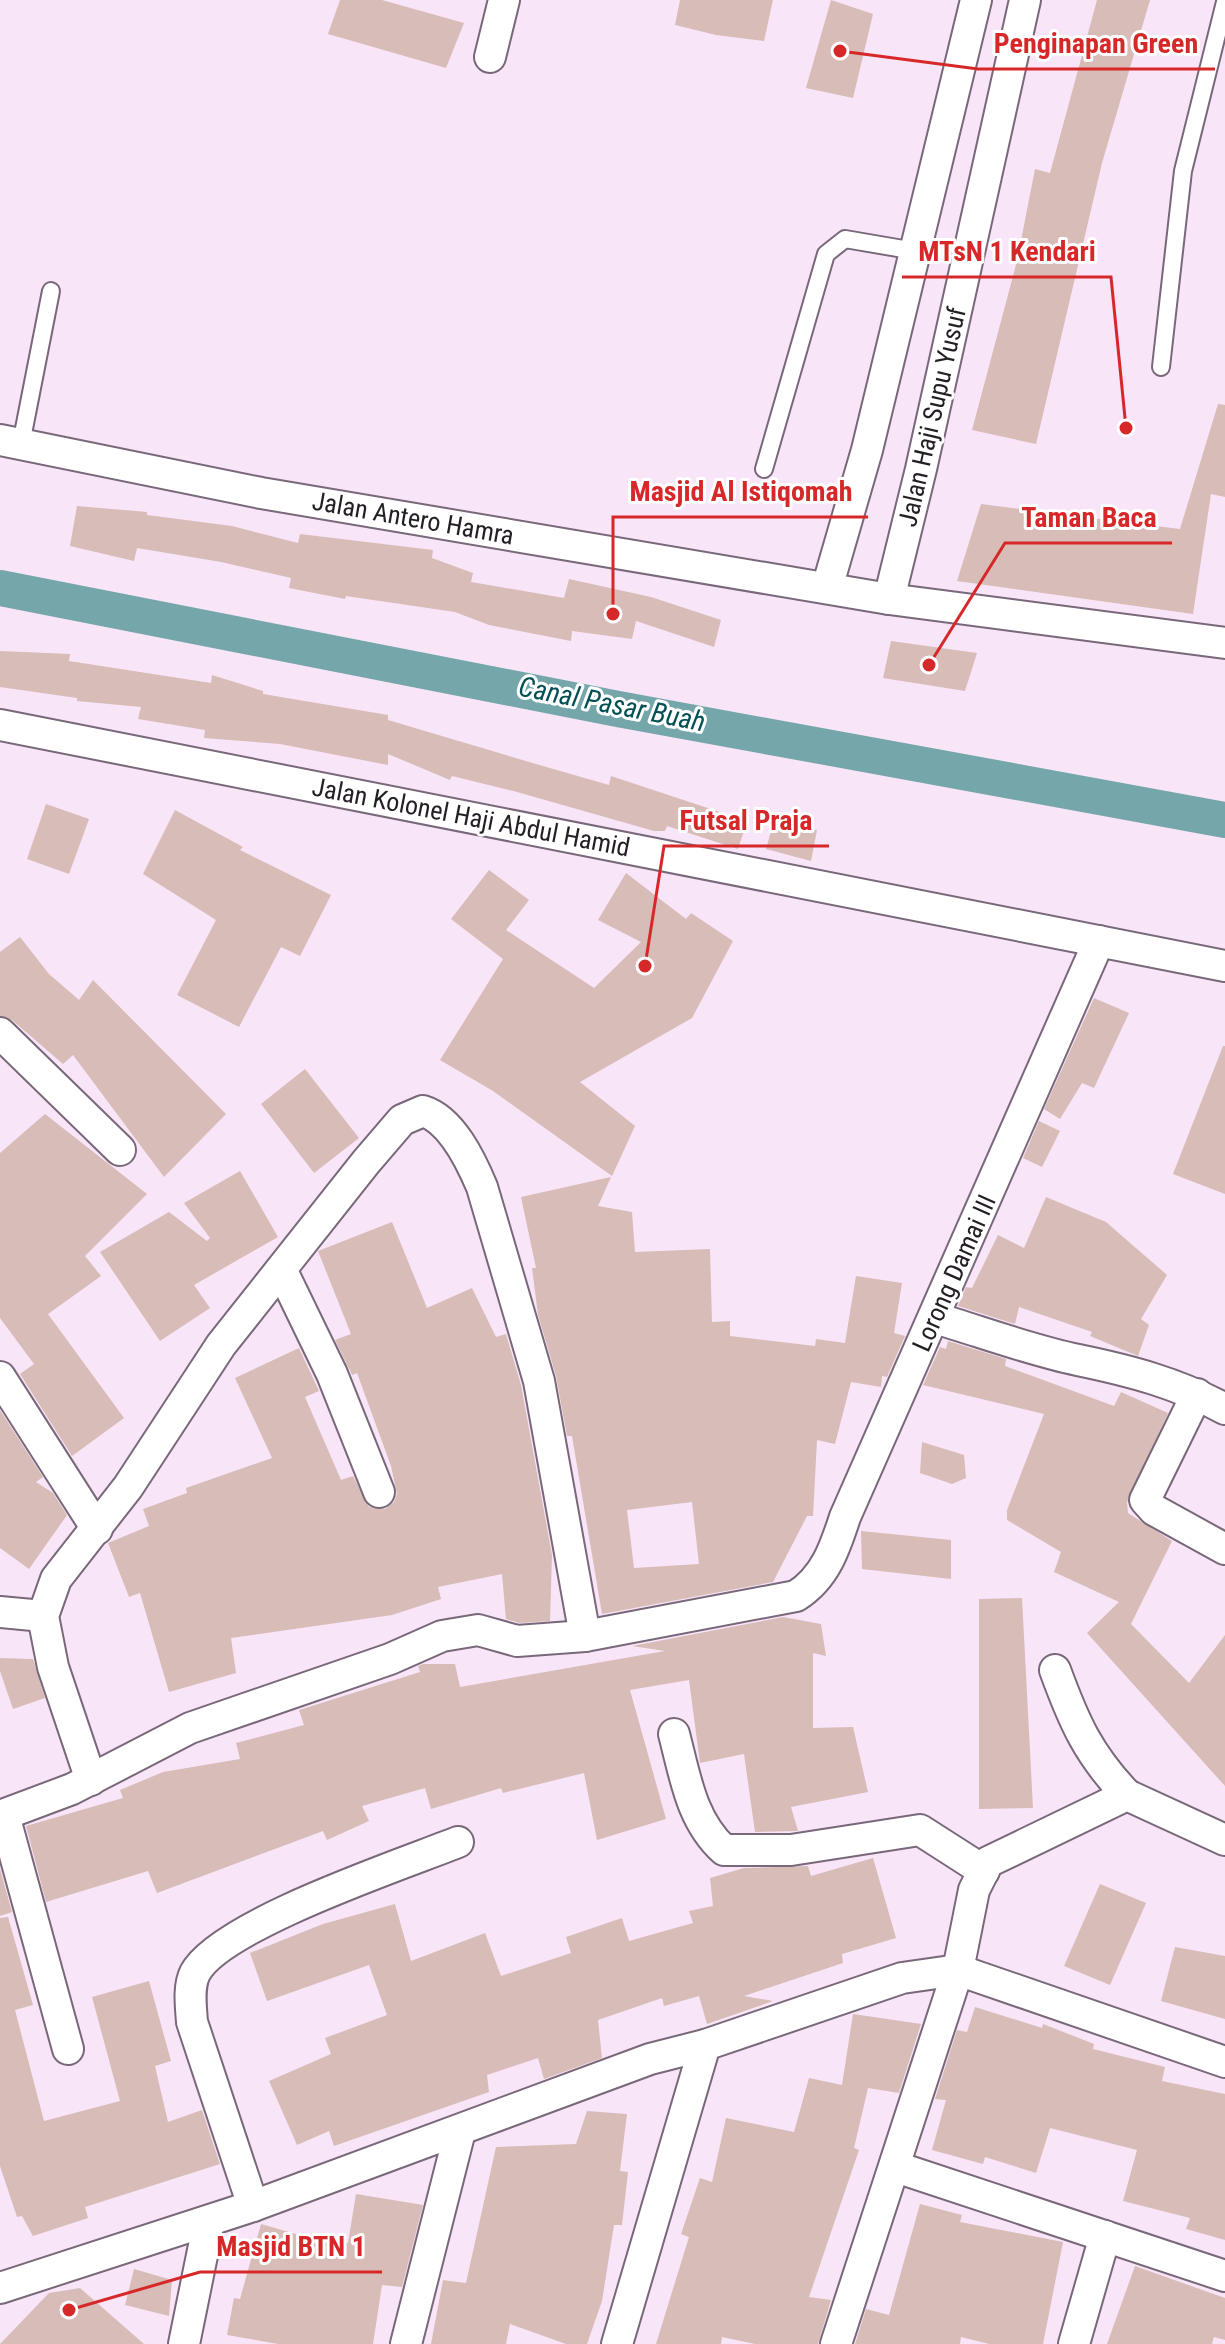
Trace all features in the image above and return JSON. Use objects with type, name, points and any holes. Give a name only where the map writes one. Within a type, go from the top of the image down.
[{"type":"street","points":[[490,57],[504,0]]},
{"type":"street","name":"Jalan Haji Supu Yusuf","points":[[827,588],[867,450],[976,0]]},
{"type":"street","name":"Jalan Haji Supu Yusuf","points":[[889,599],[921,469],[1025,0]]},
{"type":"street","name":"Jalan Antero Hamra","points":[[11,442],[261,493],[889,599],[1225,643]]},
{"type":"street","name":"Jalan Kolonel Haji Abdul Hamid","points":[[0,725],[715,864],[865,898],[1225,966]]},
{"type":"street","name":"Lorong Damai III","points":[[585,1636],[796,1596],[812,1586],[835,1548],[845,1517],[1099,941]]},
{"type":"street","points":[[0,1033],[120,1150]]},
{"type":"street","points":[[68,2049],[2,1815],[91,1780],[204,1723],[390,1659],[442,1636],[478,1630],[517,1641],[585,1636],[539,1381],[482,1187],[472,1165],[439,1120],[423,1111],[402,1120],[221,1345],[97,1529],[56,1579],[43,1616],[53,1667],[91,1780]]},
{"type":"street","points":[[282,1271],[332,1374],[379,1492]]},
{"type":"street","points":[[935,1318],[1079,1360],[1133,1370],[1197,1394],[1225,1409]]},
{"type":"street","points":[[0,1377],[97,1529]]},
{"type":"street","points":[[1197,1394],[1145,1500],[1154,1510],[1225,1549]]},
{"type":"street","points":[[0,1612],[43,1616]]},
{"type":"street","points":[[1055,1670],[1076,1728],[1099,1765],[1127,1795],[1225,1840]]},
{"type":"street","points":[[674,1734],[693,1804],[706,1834],[724,1850],[791,1850],[920,1830],[984,1871]]},
{"type":"street","points":[[836,2344],[958,1970],[974,1890],[988,1862],[1127,1795]]},
{"type":"street","points":[[253,2206],[192,2022],[190,1998],[195,1973],[210,1956],[267,1920],[458,1842]]},
{"type":"street","points":[[0,2288],[253,2206],[650,2059],[705,2045],[902,1978],[958,1970],[1225,2062]]},
{"type":"street","points":[[617,2344],[705,2045]]},
{"type":"street","points":[[406,2344],[460,2131]]},
{"type":"street","points":[[896,2167],[1225,2276]]},
{"type":"street","points":[[184,2344],[209,2221]]},
{"type":"street","points":[[1074,2344],[1105,2236]]},
{"type":"lane","points":[[1161,367],[1183,171],[1225,2]]},
{"type":"lane","points":[[764,469],[826,254],[845,239],[915,251]]},
{"type":"lane","points":[[11,442],[51,291]]},
{"type":"building","points":[[340,0],[382,0],[464,23],[446,68],[328,34]]},
{"type":"building","points":[[680,0],[773,0],[764,41],[716,35],[675,25]]},
{"type":"building","points":[[831,0],[873,14],[853,98],[806,88]]},
{"type":"building","points":[[1097,0],[1150,0],[1102,163],[1036,444],[972,430],[1017,261],[1035,169],[1050,173]]},
{"type":"building","points":[[1218,404],[1225,405],[1225,497],[1211,494],[1193,614],[957,581],[981,504],[1180,529]]},
{"type":"building","points":[[77,506],[147,512],[147,515],[232,526],[298,543],[300,534],[433,550],[432,558],[473,573],[471,582],[564,598],[569,579],[651,597],[721,620],[714,647],[636,621],[632,639],[572,631],[571,641],[489,625],[455,612],[346,596],[345,599],[289,588],[291,578],[221,562],[137,548],[134,561],[70,546]]},
{"type":"building","points":[[891,641],[977,653],[965,691],[883,678]]},
{"type":"building","points":[[0,651],[70,654],[69,661],[211,683],[212,675],[263,691],[263,694],[388,715],[388,720],[536,764],[609,785],[611,776],[747,821],[738,849],[667,826],[665,831],[654,831],[517,792],[452,776],[450,780],[388,754],[388,765],[280,744],[204,738],[205,730],[138,719],[141,707],[77,701],[77,698],[0,687]]},
{"type":"building","points":[[46,804],[89,819],[69,874],[27,859]]},
{"type":"building","points":[[175,810],[243,847],[240,850],[331,895],[300,956],[281,947],[239,1027],[177,995],[216,920],[143,874]]},
{"type":"building","points":[[774,821],[817,830],[811,861],[766,849]]},
{"type":"building","points":[[489,870],[529,900],[506,930],[594,988],[641,942],[598,920],[626,873],[686,919],[691,913],[733,941],[692,1018],[580,1082],[635,1126],[612,1176],[493,1091],[440,1060],[503,959],[451,919]]},
{"type":"building","points":[[20,937],[49,974],[79,1000],[93,980],[226,1114],[164,1177],[73,1055],[63,1064],[12,1020],[0,1016],[0,952]]},
{"type":"building","points":[[1094,998],[1129,1013],[1094,1088],[1082,1083],[1060,1119],[1044,1109]]},
{"type":"building","points":[[1225,1046],[1225,1194],[1173,1174]]},
{"type":"building","points":[[305,1069],[359,1138],[314,1173],[261,1104]]},
{"type":"building","points":[[45,1114],[147,1194],[85,1256],[101,1276],[48,1314],[124,1418],[72,1456],[20,1374],[34,1364],[0,1318],[0,1153]]},
{"type":"building","points":[[1039,1121],[1060,1131],[1042,1167],[1023,1158]]},
{"type":"building","points":[[240,1171],[278,1237],[194,1285],[210,1308],[160,1341],[100,1252],[169,1212],[207,1241],[210,1238],[184,1203]]},
{"type":"building","points":[[611,1177],[598,1206],[632,1212],[635,1252],[710,1249],[712,1322],[730,1321],[730,1336],[815,1346],[816,1339],[845,1343],[856,1276],[902,1283],[894,1333],[905,1336],[887,1377],[882,1376],[881,1387],[851,1382],[835,1444],[817,1440],[813,1516],[807,1516],[773,1582],[602,1614],[572,1436],[567,1436],[556,1376],[538,1315],[532,1268],[536,1268],[521,1197]],"holes":[[[692,1502],[699,1564],[634,1568],[627,1510]]]},
{"type":"building","points":[[1046,1197],[1106,1222],[1167,1275],[1141,1319],[1149,1325],[1138,1356],[1090,1336],[1092,1332],[1019,1307],[1015,1324],[958,1306],[966,1287],[972,1288],[998,1235],[1024,1248]]},
{"type":"building","points":[[392,1222],[427,1308],[472,1288],[496,1337],[506,1334],[521,1385],[552,1555],[550,1621],[519,1623],[506,1619],[502,1574],[438,1587],[441,1599],[392,1615],[231,1638],[236,1673],[169,1692],[140,1593],[129,1597],[108,1543],[149,1526],[143,1509],[187,1493],[186,1488],[272,1458],[235,1378],[299,1348],[319,1391],[305,1397],[341,1480],[353,1476],[369,1507],[385,1509],[394,1502],[397,1494],[391,1466],[357,1373],[352,1375],[335,1340],[351,1334],[318,1251]]},
{"type":"building","points":[[948,1341],[1006,1359],[1005,1366],[1114,1406],[1121,1392],[1168,1413],[1127,1502],[1128,1513],[1172,1541],[1131,1624],[1189,1683],[1225,1635],[1225,1786],[1087,1633],[1119,1602],[1054,1572],[1061,1552],[1007,1520],[1007,1510],[1044,1414],[923,1385],[940,1347],[946,1349]]},
{"type":"building","points":[[0,1410],[43,1477],[36,1482],[53,1493],[67,1515],[29,1569],[0,1548]]},
{"type":"building","points":[[922,1442],[964,1455],[966,1478],[952,1484],[920,1473]]},
{"type":"building","points":[[861,1531],[951,1540],[951,1579],[862,1569]]},
{"type":"building","points":[[1022,1598],[1033,1808],[979,1809],[979,1599]]},
{"type":"building","points":[[783,1617],[821,1624],[826,1656],[813,1653],[813,1728],[853,1727],[868,1792],[791,1807],[798,1831],[755,1832],[744,1754],[700,1763],[689,1680],[630,1690],[666,1819],[597,1840],[584,1773],[503,1793],[501,1788],[431,1809],[425,1788],[362,1806],[369,1821],[327,1840],[323,1831],[157,1893],[148,1871],[46,1902],[26,1826],[123,1798],[120,1790],[163,1772],[240,1759],[236,1743],[304,1725],[299,1710],[420,1672],[418,1666],[423,1664],[455,1664],[460,1687],[665,1651],[632,1646]]},
{"type":"building","points":[[0,1658],[33,1659],[45,1698],[13,1709],[0,1671]]},
{"type":"building","points":[[873,1858],[896,1938],[842,1954],[843,1963],[744,1996],[773,2001],[707,2024],[699,1996],[664,2006],[662,1998],[598,2020],[602,2058],[544,2079],[538,2058],[487,2075],[489,2092],[334,2146],[329,2131],[297,2145],[269,2081],[331,2054],[325,2038],[387,2015],[369,1965],[267,2001],[250,1953],[323,1924],[395,1904],[411,1961],[485,1933],[501,1976],[571,1953],[566,1937],[622,1918],[629,1941],[693,1923],[689,1911],[713,1906],[710,1878],[744,1868],[808,1866],[811,1876]]},
{"type":"building","points":[[0,1869],[12,1912],[0,1916]]},
{"type":"building","points":[[1100,1884],[1146,1903],[1110,1985],[1064,1966]]},
{"type":"building","points":[[8,1917],[33,2005],[15,2010],[44,2121],[120,2101],[92,1997],[149,1981],[171,2061],[155,2066],[168,2122],[202,2110],[220,2164],[85,2207],[88,2218],[33,2236],[22,2216],[17,2217],[0,2166],[0,1918]]},
{"type":"building","points":[[1175,1947],[1225,1956],[1225,2019],[1161,2001]]},
{"type":"building","points":[[975,2007],[1042,2028],[1043,2024],[1094,2044],[1093,2049],[1165,2067],[1162,2081],[1225,2094],[1225,2240],[1186,2229],[1190,2218],[1123,2201],[1137,2150],[1050,2128],[1036,2173],[985,2157],[983,2164],[932,2150],[946,2100],[935,2099],[957,2030],[967,2032]]},
{"type":"building","points":[[853,2014],[921,2024],[899,2093],[868,2088],[854,2148],[859,2150],[809,2297],[831,2300],[818,2344],[755,2344],[722,2337],[721,2344],[656,2344],[689,2237],[681,2234],[700,2178],[712,2182],[726,2118],[794,2132],[809,2078],[842,2085]]},
{"type":"building","points":[[587,2111],[627,2114],[620,2171],[628,2172],[622,2225],[614,2225],[602,2301],[587,2344],[566,2344],[510,2324],[506,2344],[431,2344],[443,2280],[466,2283],[496,2147],[576,2144]]},
{"type":"building","points":[[356,2194],[423,2205],[402,2287],[382,2285],[373,2344],[278,2344],[227,2335],[234,2298],[240,2299],[261,2224],[320,2241],[348,2243]]},
{"type":"building","points":[[920,2204],[962,2215],[960,2222],[1063,2242],[1043,2344],[989,2344],[961,2337],[960,2344],[855,2344],[866,2309],[889,2315]]},
{"type":"building","points":[[1135,2266],[1225,2298],[1225,2340],[1214,2337],[1212,2344],[1107,2344]]},
{"type":"building","points":[[134,2269],[172,2280],[169,2316],[125,2305]]},
{"type":"building","points":[[80,2288],[144,2344],[0,2344],[49,2293]]},
{"type":"waterway","name":"Canal Pasar Buah","points":[[0,588],[618,709],[1225,820]]},
{"type":"place","name":"Penginapan Green","points":[[840,51]]},
{"type":"place","name":"MTsN 1 Kendari","points":[[1126,428]]},
{"type":"place","name":"Masjid Al Istiqomah","points":[[613,614]]},
{"type":"place","name":"Taman Baca","points":[[929,665]]},
{"type":"place","name":"Futsal Praja","points":[[645,966]]},
{"type":"place","name":"Masjid BTN 1","points":[[69,2310]]}]
